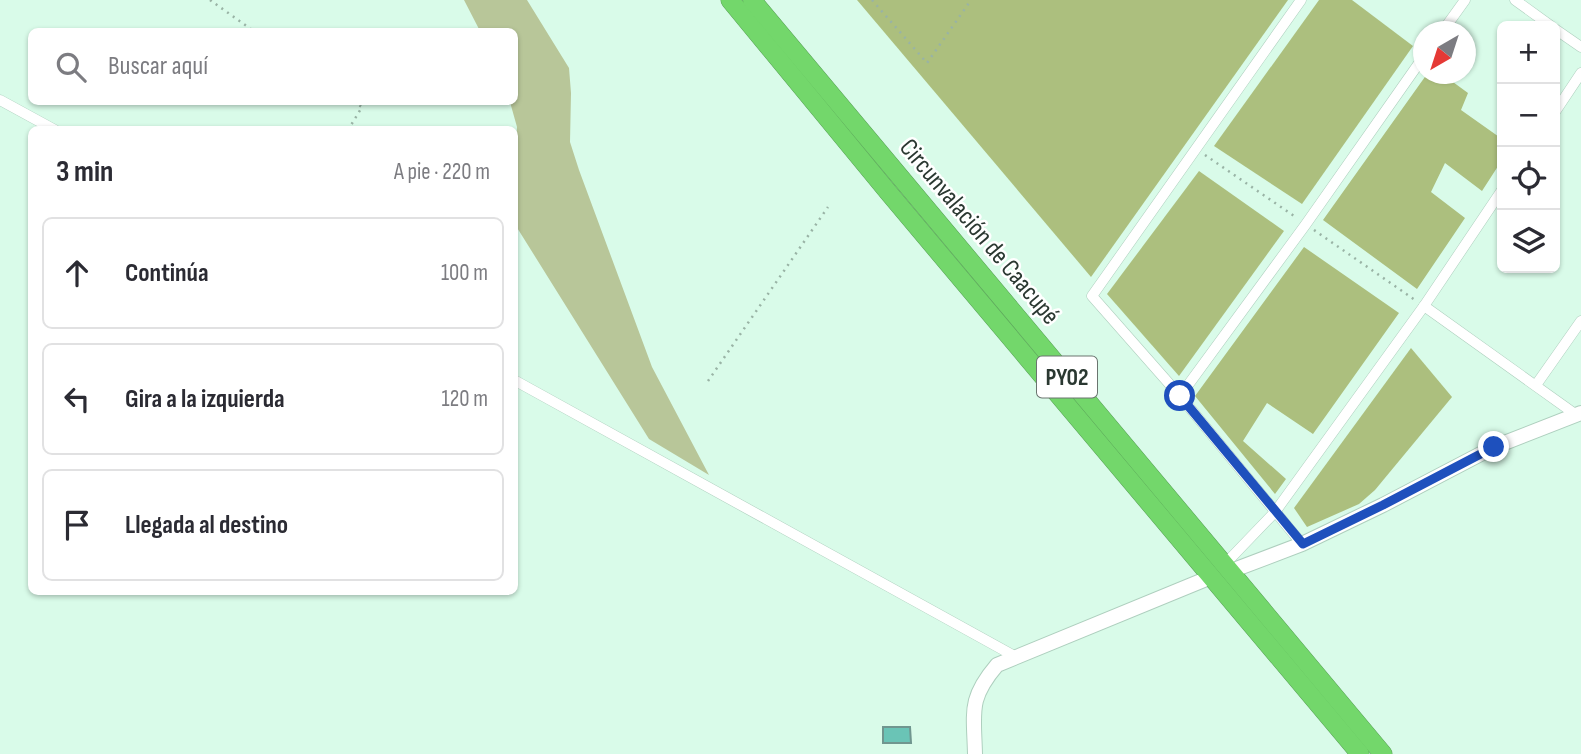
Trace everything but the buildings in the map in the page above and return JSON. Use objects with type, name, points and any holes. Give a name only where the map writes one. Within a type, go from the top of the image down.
[{"type":"highway","name":"Circunvalación de Caacupé","points":[[730,0],[1360,754]]},
{"type":"highway","name":"Circunvalación de Caacupé","points":[[752,0],[1383,754]]},
{"type":"street","points":[[1301,0],[1092,296],[1180,396],[1303,544]]},
{"type":"street","points":[[1450,21],[1465,0]]},
{"type":"street","points":[[1515,0],[1545,21]]},
{"type":"street","points":[[1560,32],[1581,47]]},
{"type":"street","points":[[1180,396],[1306,224],[1413,70]]},
{"type":"street","points":[[1560,104],[1581,73]]},
{"type":"street","points":[[0,100],[48,126]]},
{"type":"street","points":[[1228,567],[1275,512],[1424,306],[1497,197]]},
{"type":"street","points":[[1424,306],[1578,414]]},
{"type":"street","points":[[1536,385],[1581,321]]},
{"type":"street","points":[[518,382],[1018,658]]},
{"type":"street","points":[[1228,567],[1303,544],[1494,447],[1578,414]]},
{"type":"street","points":[[975,754],[974,701],[981,683],[997,666],[1211,577]]},
{"type":"path","points":[[210,0],[249,28]]},
{"type":"path","points":[[872,0],[927,63],[971,0]]},
{"type":"path","points":[[350,126],[362,107],[359,105]]},
{"type":"path","points":[[708,381],[828,207]]},
{"type":"green space","points":[[464,0],[527,0],[569,68],[570,142],[579,170],[652,367],[709,475],[649,439],[518,229],[518,126],[511,105],[518,105],[518,28],[478,28]]},
{"type":"green space","points":[[857,0],[1288,0],[1091,277]]},
{"type":"green space","points":[[1319,0],[1352,0],[1413,46],[1302,204],[1214,146]]},
{"type":"green space","points":[[1420,84],[1456,84],[1468,93],[1461,110],[1497,135],[1497,168],[1482,191],[1445,163],[1431,192],[1465,218],[1417,289],[1323,220]]},
{"type":"green space","points":[[1199,171],[1284,231],[1179,376],[1107,294]]},
{"type":"green space","points":[[1304,247],[1399,313],[1313,434],[1267,403],[1243,441],[1286,479],[1275,494],[1195,396]]},
{"type":"green space","points":[[1411,348],[1452,397],[1375,490],[1359,504],[1307,527],[1294,508]]},
{"type":"route","points":[[1180,396],[1303,544],[1494,447]]}]
